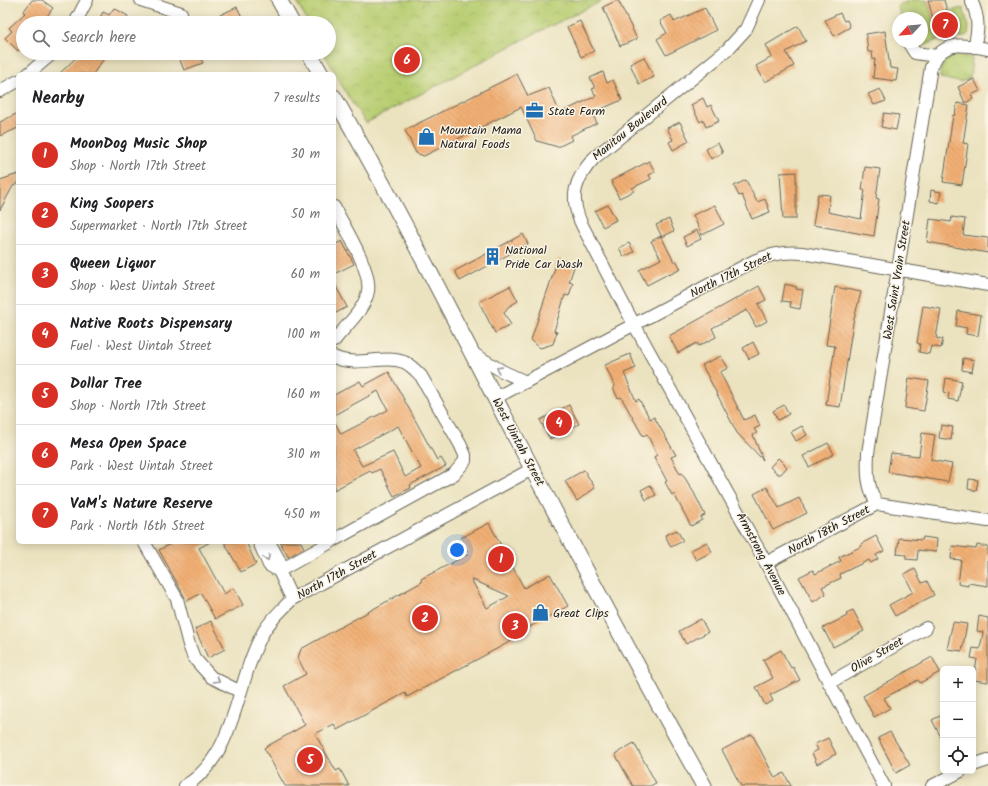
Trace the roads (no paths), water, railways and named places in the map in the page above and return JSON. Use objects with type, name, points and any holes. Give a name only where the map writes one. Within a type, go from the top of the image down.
[{"type":"main road","points":[[279,0],[288,16]]},
{"type":"main road","points":[[313,60],[320,72]]},
{"type":"main road","name":"West Uintah Street","points":[[336,101],[434,279],[532,469],[655,700],[704,786]]},
{"type":"street","points":[[79,16],[87,0]]},
{"type":"street","points":[[141,0],[181,13]]},
{"type":"street","name":"Manitou Boulevard","points":[[634,324],[576,213],[573,202],[578,183],[594,158],[727,50],[746,29],[759,0]]},
{"type":"street","points":[[971,0],[976,10],[979,27],[974,47]]},
{"type":"street","points":[[912,48],[915,53],[937,56],[946,48],[960,45],[988,49]]},
{"type":"street","name":"West Saint Vrain Street","points":[[877,504],[871,493],[868,481],[868,453],[932,67],[937,56]]},
{"type":"street","points":[[30,72],[45,60]]},
{"type":"street","points":[[0,91],[16,83]]},
{"type":"street","points":[[336,211],[366,270],[368,282],[368,291],[360,309],[336,339]]},
{"type":"street","name":"North 17th Street","points":[[495,398],[754,262],[774,254],[784,252],[802,253],[988,285]]},
{"type":"street","name":"Armstrong Avenue","points":[[634,324],[766,563],[884,786]]},
{"type":"street","points":[[472,353],[502,371],[526,382]]},
{"type":"street","points":[[336,358],[346,362],[394,360],[405,362],[421,376],[465,455],[465,461],[454,474],[336,539]]},
{"type":"street","name":"North 17th Street","points":[[185,786],[198,782],[216,756],[228,731],[239,691],[264,631],[292,599],[532,469]]},
{"type":"street","name":"North 18th Street","points":[[766,563],[877,504],[988,521]]},
{"type":"street","points":[[145,544],[177,599],[189,646],[198,663],[211,677],[239,691]]},
{"type":"street","points":[[260,544],[270,565],[279,571]]},
{"type":"street","points":[[270,544],[279,560],[279,571],[292,599]]},
{"type":"street","points":[[279,571],[327,544]]},
{"type":"street","name":"Olive Street","points":[[829,683],[926,628]]},
{"type":"street","points":[[976,764],[988,760]]},
{"type":"street","points":[[932,786],[955,774]]},
{"type":"place","name":"VaM's Nature Reserve","points":[[945,25]]},
{"type":"place","name":"Mesa Open Space","points":[[407,60]]},
{"type":"place","name":"State Farm","points":[[535,111]]},
{"type":"place","name":"Mountain Mama Natural Foods","points":[[427,137]]},
{"type":"place","name":"National Pride Car Wash","points":[[492,257]]},
{"type":"place","name":"Native Roots Dispensary","points":[[559,423]]},
{"type":"place","name":"MoonDog Music Shop","points":[[501,559]]},
{"type":"place","name":"Great Clips","points":[[540,613]]},
{"type":"place","name":"King Soopers","points":[[425,618]]},
{"type":"place","name":"Queen Liquor","points":[[515,626]]},
{"type":"place","name":"Dollar Tree","points":[[310,760]]}]
